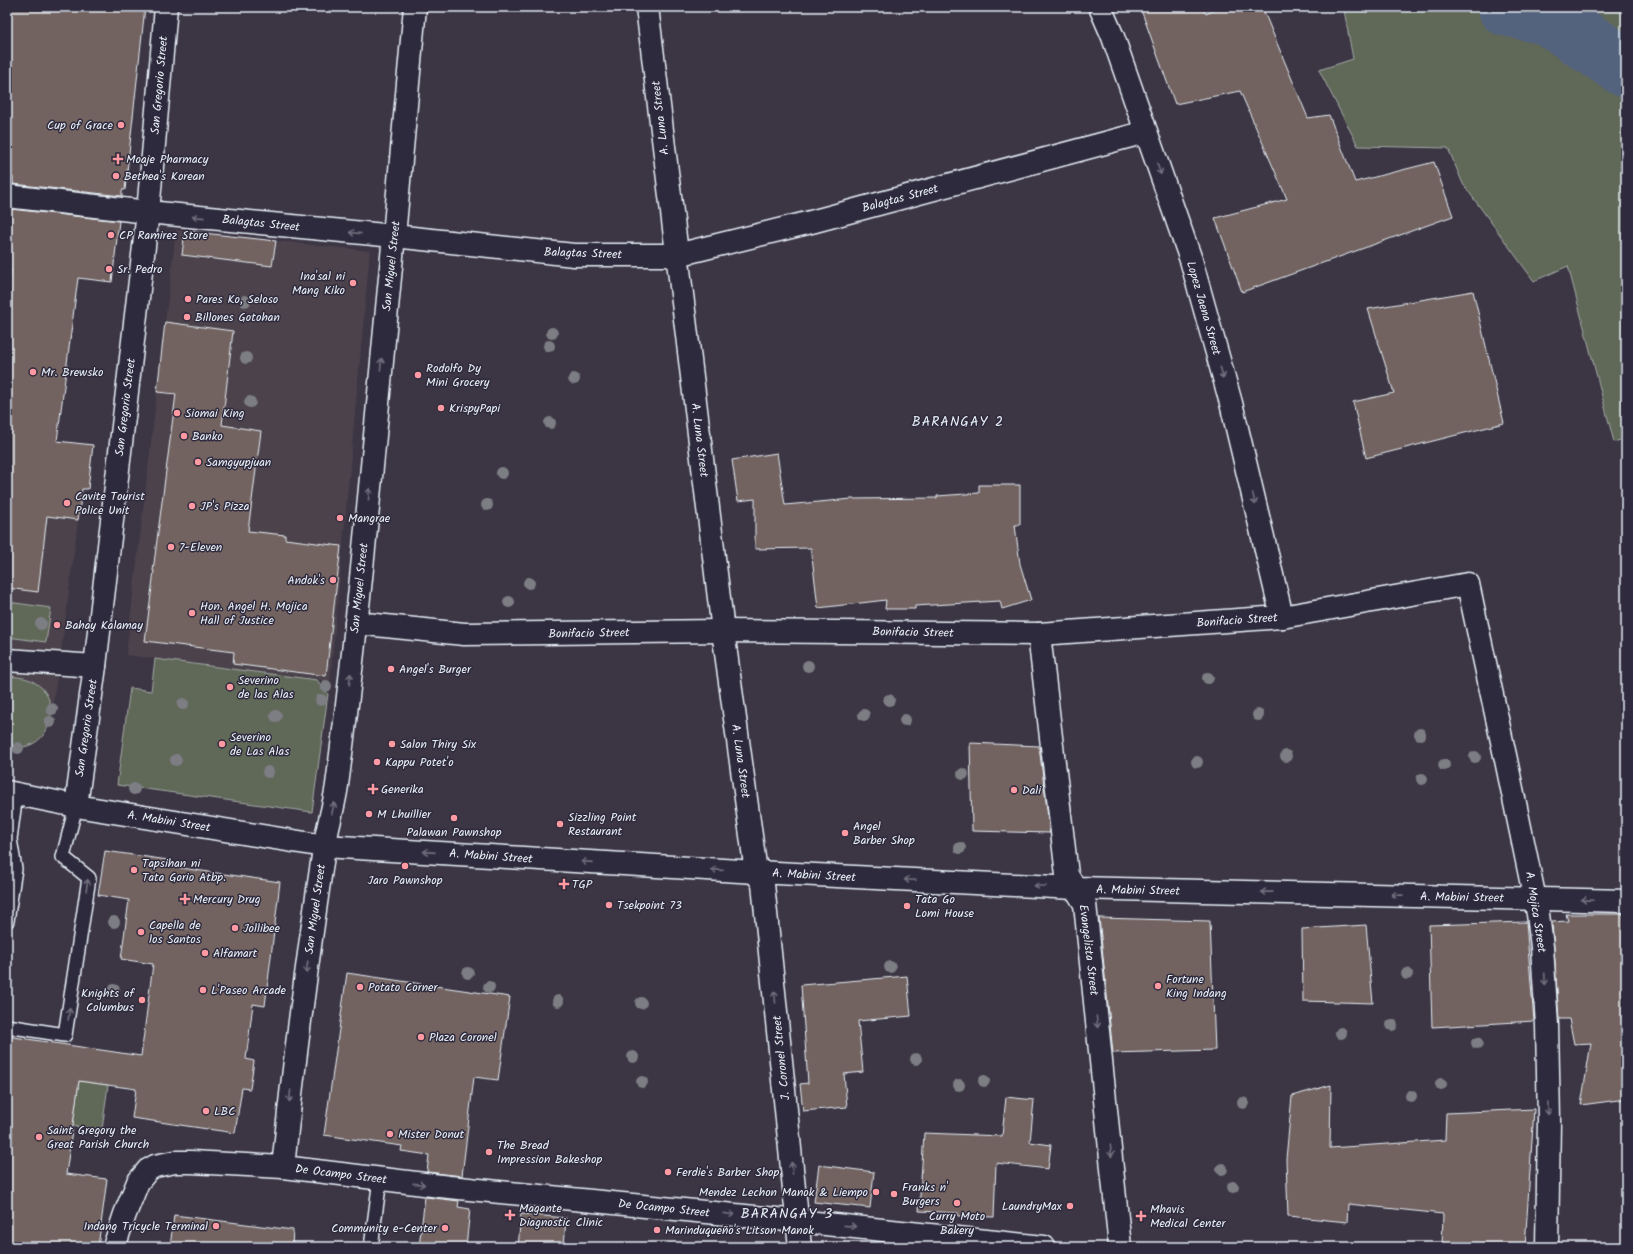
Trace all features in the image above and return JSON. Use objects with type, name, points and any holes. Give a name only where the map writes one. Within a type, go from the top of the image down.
[{"type":"street","name":"San Gregorio Street","points":[[76,806],[95,666],[148,212],[166,7]]},
{"type":"street","name":"San Miguel Street","points":[[283,1167],[294,1060],[324,846],[336,792],[356,623],[415,7]]},
{"type":"street","name":"A. Luna Street","points":[[647,7],[723,631],[756,872]]},
{"type":"street","name":"Lopez Jaena Street","points":[[1100,7],[1191,260],[1229,396],[1282,617]]},
{"type":"street","name":"Balagtas Street","points":[[7,196],[148,212],[574,255],[677,255],[811,222],[1146,132]]},
{"type":"street","name":"Bonifacio Street","points":[[356,623],[464,634],[723,631],[1039,634],[1282,617],[1468,584]]},
{"type":"street","name":"A. Mojica Street","points":[[1468,584],[1534,898],[1544,962],[1549,1120],[1547,1247]]},
{"type":"street","name":"Evangelista Street","points":[[1039,634],[1067,875],[1085,904],[1120,1247]]},
{"type":"street","points":[[7,660],[95,666]]},
{"type":"street","name":"A. Mabini Street","points":[[12,793],[76,806],[324,846],[756,872],[1075,888],[1626,901]]},
{"type":"street","name":"J. Coronel Street","points":[[756,872],[764,884],[800,1247]]},
{"type":"street","name":"De Ocampo Street","points":[[114,1247],[124,1214],[138,1182],[148,1170],[155,1166],[175,1162],[283,1167],[380,1180],[1044,1247]]},
{"type":"lane","points":[[7,921],[14,869],[10,838],[12,793]]},
{"type":"lane","points":[[7,1026],[65,1035],[88,878],[63,858],[76,806]]},
{"type":"lane","points":[[371,1247],[380,1180]]},
{"type":"shaded area","points":[[176,230],[370,251],[330,682],[126,655]]},
{"type":"shaded area","points":[[7,481],[82,490],[62,646],[50,722],[46,731],[39,739],[29,746],[18,748],[7,747]]},
{"type":"green space","points":[[1341,7],[1626,7],[1626,438],[1614,442],[1568,266],[1534,281],[1463,184],[1448,148],[1358,146],[1319,70],[1353,59],[1344,10]]},
{"type":"green space","points":[[8,602],[51,608],[46,642],[7,637]]},
{"type":"green space","points":[[155,659],[317,680],[328,694],[312,812],[117,785],[130,688],[151,691]]},
{"type":"green space","points":[[7,676],[31,680],[42,688],[48,696],[51,716],[49,725],[44,734],[37,741],[28,746],[7,747]]},
{"type":"green space","points":[[79,1081],[108,1085],[102,1130],[73,1126]]},
{"type":"building","points":[[7,7],[145,7],[125,190],[122,190],[122,196],[13,184],[13,177],[7,176]]},
{"type":"building","points":[[1140,7],[1201,7],[1206,14],[1222,7],[1262,7],[1308,118],[1329,115],[1355,182],[1434,162],[1453,216],[1242,292],[1215,218],[1287,199],[1240,91],[1175,104]]},
{"type":"building","points":[[10,209],[119,221],[112,282],[78,278],[57,441],[93,445],[88,489],[82,489],[78,520],[47,516],[38,592],[7,588],[7,303],[11,269],[7,269],[7,237]]},
{"type":"building","points":[[185,231],[276,241],[272,266],[182,255]]},
{"type":"building","points":[[1473,291],[1504,423],[1366,458],[1353,402],[1394,393],[1368,309]]},
{"type":"building","points":[[165,322],[233,331],[222,425],[261,431],[248,531],[285,535],[285,539],[341,546],[326,676],[233,664],[234,652],[145,641],[176,394],[157,392]]},
{"type":"building","points":[[777,453],[785,505],[852,499],[937,498],[937,496],[979,493],[979,485],[1020,485],[1020,525],[1015,525],[1020,564],[1031,600],[1002,609],[1000,601],[915,606],[915,609],[885,609],[886,600],[818,608],[811,548],[755,549],[755,499],[738,501],[732,460]]},
{"type":"building","points":[[970,743],[1039,746],[1050,833],[972,831]]},
{"type":"building","points":[[105,851],[168,860],[167,866],[280,882],[265,1006],[253,1004],[246,1059],[254,1061],[250,1089],[242,1088],[235,1133],[132,1118],[136,1089],[79,1081],[66,1174],[107,1179],[98,1247],[7,1247],[7,1036],[141,1056],[153,964],[121,959],[129,900],[98,895]]},
{"type":"building","points":[[1566,914],[1626,914],[1626,1099],[1581,1105],[1591,1043],[1574,1044],[1569,1019],[1559,1019],[1552,922],[1568,921]]},
{"type":"building","name":"Fortune King Indang","points":[[1099,918],[1210,921],[1215,1050],[1113,1053]]},
{"type":"building","points":[[1526,922],[1534,1021],[1432,1027],[1429,925]]},
{"type":"building","points":[[1366,925],[1373,1003],[1303,1001],[1302,929]]},
{"type":"building","name":"Plaza Coronel","points":[[347,973],[510,997],[498,1080],[474,1077],[462,1176],[427,1172],[429,1155],[401,1151],[402,1146],[324,1135]]},
{"type":"building","points":[[907,976],[911,1016],[858,1021],[863,1072],[844,1074],[847,1107],[803,1111],[800,1084],[808,1083],[801,985]]},
{"type":"building","points":[[1331,1085],[1330,1148],[1445,1140],[1446,1113],[1534,1109],[1525,1247],[1442,1247],[1443,1214],[1348,1204],[1347,1222],[1288,1216],[1286,1159],[1292,1096]]},
{"type":"building","points":[[1006,1097],[1034,1100],[1030,1142],[1051,1145],[1048,1169],[996,1163],[994,1217],[958,1216],[958,1213],[919,1211],[924,1133],[1002,1136]]},
{"type":"building","points":[[819,1165],[874,1172],[870,1208],[814,1202]]},
{"type":"building","name":"Community e-Center","points":[[425,1197],[459,1201],[458,1207],[470,1209],[466,1247],[419,1247]]},
{"type":"building","points":[[521,1214],[566,1218],[564,1247],[518,1247]]},
{"type":"building","name":"Indang Tricycle Terminal","points":[[174,1215],[293,1230],[292,1247],[170,1247]]},
{"type":"waterway","points":[[1507,7],[1548,16],[1626,68]]},
{"type":"place","name":"Cup of Grace","points":[[121,125]]},
{"type":"place","name":"Moaje Pharmacy","points":[[118,159]]},
{"type":"place","name":"Bethea's Korean","points":[[116,176]]},
{"type":"place","name":"CP Ramirez Store","points":[[111,235]]},
{"type":"place","name":"Sr. Pedro","points":[[109,269]]},
{"type":"place","name":"Ina'sal ni Mang Kiko","points":[[353,283]]},
{"type":"place","name":"Pares Ko, Seloso","points":[[188,299]]},
{"type":"place","name":"Billones Gotohan","points":[[187,317]]},
{"type":"place","name":"Mr. Brewsko","points":[[33,372]]},
{"type":"place","name":"Rodolfo Dy Mini Grocery","points":[[418,375]]},
{"type":"place","name":"KrispyPapi","points":[[441,408]]},
{"type":"place","name":"Siomai King","points":[[177,413]]},
{"type":"place","name":"Banko","points":[[184,436]]},
{"type":"place","name":"Samgyupjuan","points":[[198,462]]},
{"type":"place","name":"Cavite Tourist Police Unit","points":[[67,503]]},
{"type":"place","name":"JP's Pizza","points":[[192,506]]},
{"type":"place","name":"Mangrae","points":[[340,518]]},
{"type":"place","name":"7-Eleven","points":[[171,547]]},
{"type":"place","name":"Andok's","points":[[333,580]]},
{"type":"place","name":"Hon. Angel H. Mojica Hall of Justice","points":[[192,613]]},
{"type":"place","name":"Bahay Kalamay","points":[[57,625]]},
{"type":"place","name":"Angel's Burger","points":[[391,669]]},
{"type":"place","name":"Severino de las Alas","points":[[230,687]]},
{"type":"place","name":"Severino de Las Alas","points":[[222,744]]},
{"type":"place","name":"Salon Thiry Six","points":[[392,744]]},
{"type":"place","name":"Kappu Potet'o","points":[[377,762]]},
{"type":"place","name":"Generika","points":[[373,789]]},
{"type":"place","name":"Dali","points":[[1014,790]]},
{"type":"place","name":"M Lhuillier","points":[[369,814]]},
{"type":"place","name":"Palawan Pawnshop","points":[[454,818]]},
{"type":"place","name":"Sizzling Point Restaurant","points":[[560,824]]},
{"type":"place","name":"Angel Barber Shop","points":[[845,833]]},
{"type":"place","name":"Jaro Pawnshop","points":[[405,866]]},
{"type":"place","name":"Tapsihan ni Tata Gorio Atbp.","points":[[134,870]]},
{"type":"place","name":"TGP","points":[[564,884]]},
{"type":"place","name":"Mercury Drug","points":[[185,899]]},
{"type":"place","name":"Tsekpoint 73","points":[[609,905]]},
{"type":"place","name":"Tata Go Lomi House","points":[[907,906]]},
{"type":"place","name":"Jollibee","points":[[235,928]]},
{"type":"place","name":"Capella de los Santos","points":[[141,932]]},
{"type":"place","name":"Alfamart","points":[[205,953]]},
{"type":"place","name":"Fortune King Indang","points":[[1158,986]]},
{"type":"place","name":"Potato Corner","points":[[360,987]]},
{"type":"place","name":"L'Paseo Arcade","points":[[203,990]]},
{"type":"place","name":"Knights of Columbus","points":[[142,1000]]},
{"type":"place","name":"Plaza Coronel","points":[[421,1037]]},
{"type":"place","name":"LBC","points":[[206,1111]]},
{"type":"place","name":"Mister Donut","points":[[390,1134]]},
{"type":"place","name":"Saint Gregory the Great Parish Church","points":[[39,1137]]},
{"type":"place","name":"The Bread Impression Bakeshop","points":[[489,1152]]},
{"type":"place","name":"Ferdie's Barber Shop","points":[[668,1172]]},
{"type":"place","name":"Mendez Lechon Manok & Liempo","points":[[876,1192]]},
{"type":"place","name":"Franks n' Burgers","points":[[894,1194]]},
{"type":"place","name":"Curry Moto Bakery","points":[[957,1203]]},
{"type":"place","name":"LaundryMax","points":[[1070,1206]]},
{"type":"place","name":"Magante Diagnostic Clinic","points":[[510,1215]]},
{"type":"place","name":"Mhavis Medical Center","points":[[1141,1216]]},
{"type":"place","name":"Indang Tricycle Terminal","points":[[216,1226]]},
{"type":"place","name":"Community e-Center","points":[[445,1228]]},
{"type":"place","name":"Marinduqueño's Litson Manok","points":[[657,1230]]},
{"type":"district","name":"BARANGAY 2","points":[[958,421]]},
{"type":"district","name":"BARANGAY 3","points":[[787,1213]]}]
